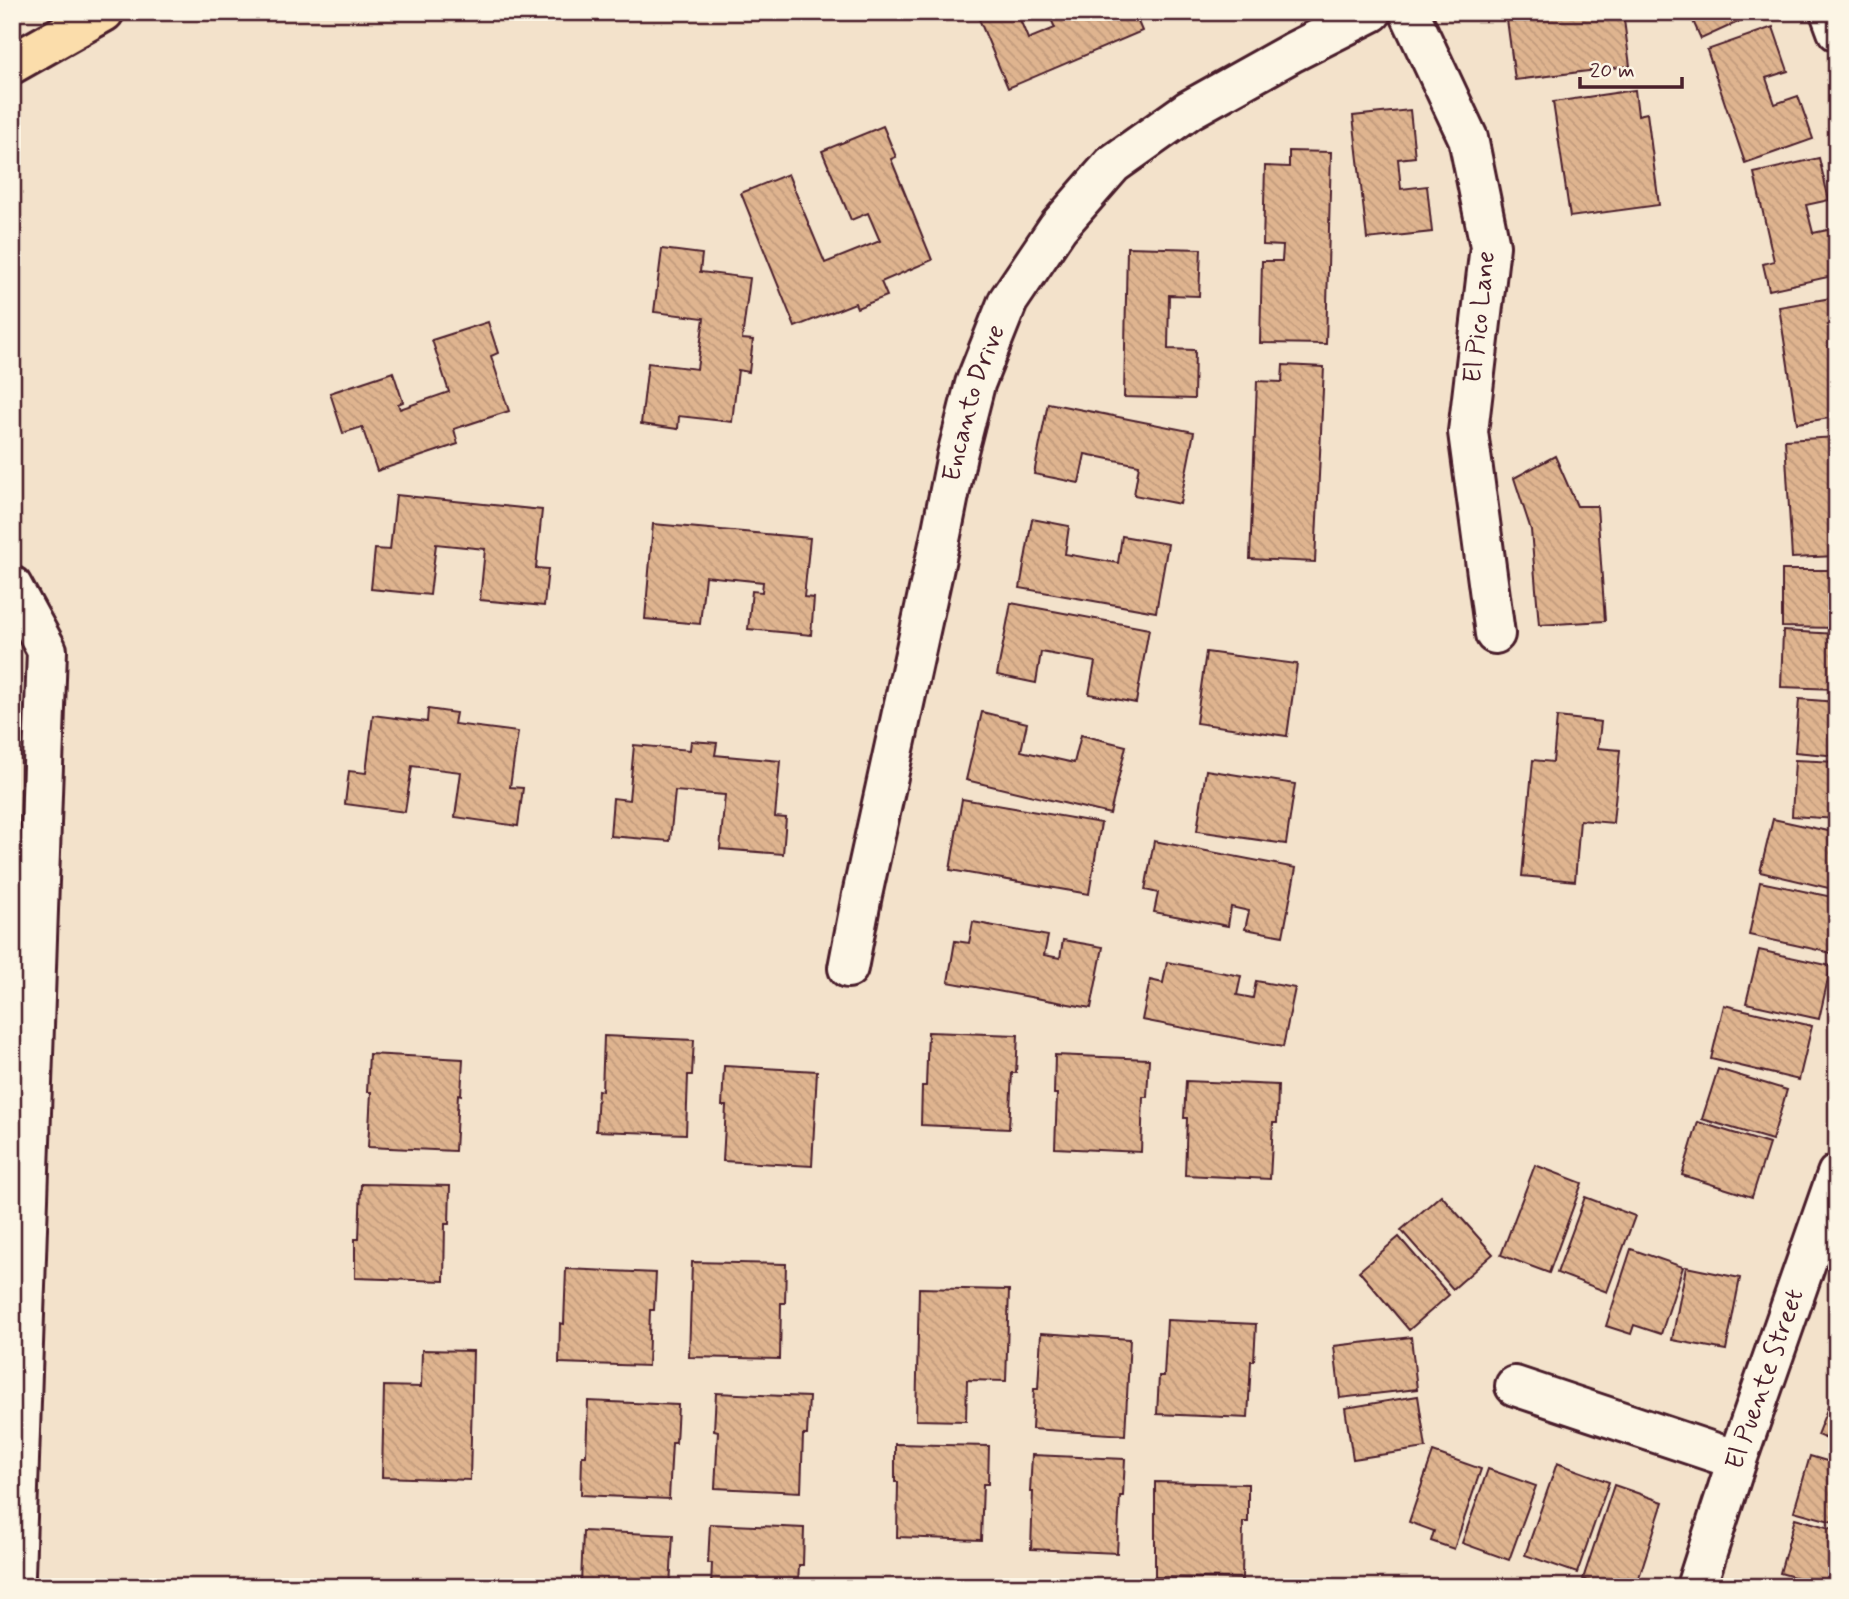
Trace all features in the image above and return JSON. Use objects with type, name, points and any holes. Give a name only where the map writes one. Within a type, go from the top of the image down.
[{"type":"highway","points":[[12,64],[104,12]]},
{"type":"street","name":"Encanto Drive","points":[[848,968],[957,455],[975,384],[1008,301],[1058,227],[1113,164],[1189,110],[1372,12]]},
{"type":"street","name":"El Pico Lane","points":[[1409,12],[1468,138],[1490,246],[1468,432],[1495,634]]},
{"type":"street","points":[[1830,12],[1837,31]]},
{"type":"street","points":[[12,586],[47,650],[15,1575],[12,1585]]},
{"type":"street","name":"El Puente Street","points":[[1696,1587],[1737,1460],[1837,1174]]},
{"type":"street","points":[[1515,1386],[1737,1460]]},
{"type":"building","points":[[976,12],[1017,12],[1028,39],[1055,28],[1051,19],[1067,12],[1134,12],[1142,31],[1008,88]]},
{"type":"building","points":[[1506,12],[1550,12],[1550,17],[1577,12],[1623,12],[1630,66],[1515,80]]},
{"type":"building","points":[[1689,12],[1760,12],[1701,39]]},
{"type":"building","points":[[1773,27],[1788,71],[1766,78],[1775,104],[1798,96],[1813,139],[1745,163],[1707,50]]},
{"type":"building","points":[[1635,90],[1638,115],[1647,113],[1659,205],[1570,217],[1553,102]]},
{"type":"building","points":[[1410,110],[1415,157],[1398,159],[1401,189],[1427,186],[1432,232],[1367,239],[1353,116]]},
{"type":"building","points":[[883,126],[896,157],[891,159],[932,260],[881,282],[887,296],[857,308],[855,303],[795,327],[741,193],[788,174],[825,263],[880,241],[868,213],[851,220],[822,151]]},
{"type":"building","points":[[1289,151],[1331,152],[1326,344],[1260,343],[1262,261],[1282,261],[1283,246],[1263,245],[1265,166],[1289,167]]},
{"type":"building","points":[[1819,158],[1829,200],[1806,205],[1813,233],[1837,228],[1837,275],[1769,290],[1763,264],[1774,261],[1754,173]]},
{"type":"building","points":[[1127,247],[1201,249],[1199,296],[1169,295],[1168,349],[1195,350],[1194,399],[1124,397]]},
{"type":"building","points":[[662,249],[702,254],[700,272],[750,278],[742,339],[753,340],[749,372],[738,370],[732,422],[679,416],[678,429],[641,424],[648,363],[697,369],[704,318],[654,312]]},
{"type":"building","points":[[1837,297],[1837,341],[1830,342],[1837,370],[1837,417],[1797,423],[1779,307]]},
{"type":"building","points":[[488,322],[498,353],[491,356],[509,411],[454,429],[458,444],[377,471],[362,427],[343,433],[330,393],[393,372],[403,402],[398,404],[400,409],[449,392],[432,340]]},
{"type":"building","points":[[1283,365],[1324,367],[1315,562],[1250,559],[1257,381],[1282,382]]},
{"type":"building","points":[[1048,403],[1194,432],[1180,504],[1134,495],[1139,465],[1085,454],[1079,483],[1034,474]]},
{"type":"building","points":[[1837,437],[1837,556],[1792,558],[1785,440]]},
{"type":"building","points":[[1555,456],[1577,506],[1597,506],[1605,621],[1539,625],[1531,530],[1514,478]]},
{"type":"building","points":[[396,495],[542,510],[536,568],[548,569],[544,606],[480,600],[485,549],[436,544],[430,595],[371,589],[375,549],[390,550]]},
{"type":"building","points":[[1032,519],[1069,526],[1065,554],[1118,563],[1122,536],[1168,544],[1156,612],[1020,588]]},
{"type":"building","points":[[653,524],[810,538],[804,597],[814,598],[811,635],[748,629],[752,591],[762,592],[763,582],[705,576],[700,624],[645,619]]},
{"type":"building","points":[[1782,570],[1837,570],[1837,628],[1782,627]]},
{"type":"building","points":[[1011,603],[1149,629],[1136,703],[1089,694],[1095,662],[1041,652],[1036,683],[997,675]]},
{"type":"building","points":[[1783,631],[1837,634],[1837,689],[1781,687]]},
{"type":"building","points":[[1206,652],[1297,664],[1287,736],[1196,723]]},
{"type":"building","points":[[1799,699],[1837,702],[1837,756],[1795,752]]},
{"type":"building","points":[[428,709],[456,713],[454,724],[518,732],[510,787],[523,788],[518,826],[455,817],[461,772],[412,766],[405,812],[345,804],[349,771],[366,773],[373,715],[427,722]]},
{"type":"building","points":[[982,712],[1027,723],[1021,751],[1074,763],[1081,735],[1126,746],[1110,814],[966,780]]},
{"type":"building","points":[[1557,717],[1601,722],[1598,748],[1620,750],[1613,823],[1580,820],[1575,881],[1522,876],[1533,760],[1553,762]]},
{"type":"building","points":[[691,741],[717,743],[715,755],[780,761],[775,817],[786,818],[783,854],[720,849],[725,795],[675,791],[670,841],[610,836],[613,798],[629,800],[634,745],[690,750]]},
{"type":"building","points":[[1795,760],[1837,762],[1837,819],[1792,816]]},
{"type":"building","points":[[1206,770],[1295,784],[1286,844],[1197,831]]},
{"type":"building","points":[[962,799],[1101,823],[1089,894],[950,870]]},
{"type":"building","points":[[1773,819],[1837,833],[1837,890],[1760,872]]},
{"type":"building","points":[[1154,841],[1296,868],[1283,936],[1245,929],[1249,911],[1231,907],[1228,926],[1154,912],[1158,893],[1145,890]]},
{"type":"building","points":[[1760,882],[1837,898],[1836,954],[1749,935]]},
{"type":"building","points":[[973,922],[1048,936],[1044,955],[1060,958],[1063,940],[1103,947],[1091,1008],[948,982],[955,941],[969,943]]},
{"type":"building","points":[[1759,950],[1831,966],[1819,1019],[1746,1003]]},
{"type":"building","points":[[1167,962],[1241,976],[1237,995],[1253,998],[1256,981],[1295,988],[1283,1047],[1142,1020],[1150,980],[1163,983]]},
{"type":"building","points":[[1724,1005],[1812,1026],[1799,1080],[1711,1059]]},
{"type":"building","points":[[928,1032],[1018,1035],[1016,1073],[1012,1073],[1009,1129],[921,1125]]},
{"type":"building","points":[[604,1036],[694,1040],[692,1075],[688,1075],[686,1134],[596,1131],[598,1090],[602,1091]]},
{"type":"building","points":[[369,1054],[463,1059],[455,1151],[368,1147],[371,1092],[367,1092]]},
{"type":"building","points":[[1055,1055],[1149,1059],[1147,1097],[1143,1097],[1141,1152],[1055,1148]]},
{"type":"building","points":[[724,1066],[817,1071],[812,1166],[723,1161],[726,1106],[722,1106]]},
{"type":"building","points":[[1718,1069],[1787,1090],[1772,1140],[1702,1119]]},
{"type":"building","points":[[1186,1081],[1278,1085],[1277,1123],[1273,1123],[1270,1179],[1185,1175]]},
{"type":"building","points":[[1698,1122],[1769,1144],[1752,1197],[1682,1175]]},
{"type":"building","points":[[1535,1165],[1582,1183],[1549,1273],[1501,1255]]},
{"type":"building","points":[[361,1184],[450,1186],[449,1224],[445,1224],[444,1281],[355,1278],[355,1239],[359,1239]]},
{"type":"building","points":[[1441,1195],[1493,1254],[1453,1289],[1401,1230]]},
{"type":"building","points":[[1585,1197],[1635,1216],[1607,1292],[1557,1273]]},
{"type":"building","points":[[1399,1237],[1449,1295],[1409,1330],[1359,1271]]},
{"type":"building","points":[[1631,1249],[1683,1267],[1661,1334],[1634,1325],[1631,1334],[1606,1326]]},
{"type":"building","points":[[692,1262],[786,1264],[785,1303],[781,1303],[780,1359],[689,1357]]},
{"type":"building","points":[[1686,1267],[1740,1278],[1726,1350],[1672,1340]]},
{"type":"building","points":[[566,1269],[656,1273],[654,1310],[650,1310],[648,1366],[559,1363]]},
{"type":"building","points":[[919,1288],[1009,1290],[1006,1381],[967,1380],[966,1421],[916,1420]]},
{"type":"building","points":[[1167,1320],[1256,1324],[1248,1418],[1157,1414],[1159,1376],[1164,1376]]},
{"type":"building","points":[[1041,1333],[1130,1339],[1125,1435],[1032,1429],[1034,1389],[1038,1389]]},
{"type":"building","points":[[1411,1337],[1417,1389],[1340,1398],[1334,1346]]},
{"type":"building","points":[[422,1350],[473,1351],[470,1480],[382,1477],[384,1386],[421,1387]]},
{"type":"building","points":[[1837,1384],[1837,1443],[1817,1435]]},
{"type":"building","points":[[716,1393],[809,1397],[807,1435],[803,1435],[801,1492],[715,1488],[718,1431],[714,1430]]},
{"type":"building","points":[[1418,1396],[1426,1448],[1353,1459],[1345,1408]]},
{"type":"building","points":[[588,1401],[678,1405],[676,1443],[672,1443],[669,1499],[581,1495]]},
{"type":"building","points":[[895,1444],[989,1446],[988,1484],[983,1484],[981,1540],[897,1537],[898,1482],[895,1482]]},
{"type":"building","points":[[1433,1452],[1481,1469],[1454,1549],[1431,1541],[1434,1531],[1409,1522]]},
{"type":"building","points":[[1032,1455],[1125,1459],[1117,1553],[1031,1549]]},
{"type":"building","points":[[1810,1456],[1837,1464],[1837,1523],[1794,1511]]},
{"type":"building","points":[[1557,1463],[1609,1482],[1577,1573],[1525,1555]]},
{"type":"building","points":[[1488,1469],[1536,1486],[1509,1560],[1462,1543]]},
{"type":"building","points":[[1155,1482],[1248,1484],[1248,1522],[1243,1522],[1242,1579],[1155,1577]]},
{"type":"building","points":[[1614,1485],[1663,1502],[1636,1587],[1606,1587],[1583,1579]]},
{"type":"building","points":[[1795,1518],[1837,1530],[1837,1587],[1780,1573]]},
{"type":"building","points":[[710,1524],[804,1528],[803,1565],[799,1565],[798,1587],[711,1587],[712,1563],[708,1563]]},
{"type":"building","points":[[583,1531],[673,1535],[670,1587],[577,1587],[581,1585]]}]
